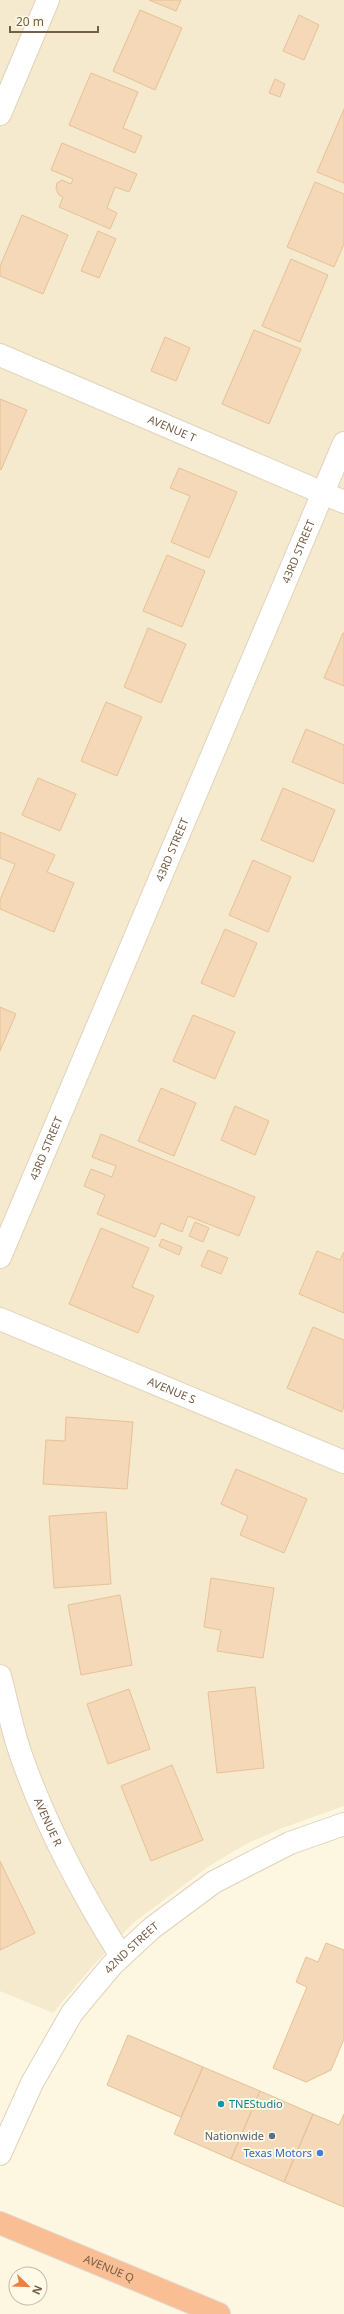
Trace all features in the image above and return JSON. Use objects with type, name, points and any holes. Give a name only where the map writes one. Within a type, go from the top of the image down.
[{"type":"highway","name":"AVENUE Q","points":[[0,2223],[219,2314]]},
{"type":"street","points":[[0,114],[48,0]]},
{"type":"street","name":"AVENUE T","points":[[0,355],[344,502]]},
{"type":"street","name":"43RD STREET","points":[[0,1257],[344,443]]},
{"type":"street","name":"AVENUE S","points":[[0,1318],[344,1462]]},
{"type":"street","name":"AVENUE R","points":[[0,1676],[21,1755],[57,1845],[90,1905],[121,1956]]},
{"type":"street","name":"42ND STREET","points":[[0,2154],[32,2083],[72,2012],[121,1956],[152,1928],[214,1882],[290,1844],[344,1824]]},
{"type":"shaded area","points":[[0,0],[344,0],[344,1806],[282,1828],[246,1844],[209,1866],[133,1923],[90,1969],[53,2013],[0,1991]]},
{"type":"building","points":[[149,0],[181,0],[176,11]]},
{"type":"building","points":[[140,10],[182,28],[155,90],[113,71]]},
{"type":"building","points":[[299,15],[319,25],[304,60],[283,51]]},
{"type":"building","points":[[91,73],[138,92],[123,128],[142,136],[135,153],[69,125]]},
{"type":"building","points":[[275,79],[285,84],[280,97],[269,93]]},
{"type":"building","points":[[344,109],[344,183],[317,172]]},
{"type":"building","points":[[62,143],[137,174],[129,192],[115,187],[107,208],[117,213],[110,229],[59,207],[63,197],[59,195],[56,189],[57,183],[62,180],[71,184],[73,179],[51,170]]},
{"type":"building","points":[[315,182],[344,194],[344,244],[334,267],[287,247]]},
{"type":"building","points":[[22,215],[68,235],[43,294],[0,276],[0,266]]},
{"type":"building","points":[[98,231],[116,239],[99,278],[81,271]]},
{"type":"building","points":[[291,259],[328,275],[300,342],[262,326]]},
{"type":"building","points":[[254,330],[301,349],[269,424],[222,404]]},
{"type":"building","points":[[165,337],[190,348],[176,381],[151,371]]},
{"type":"building","points":[[0,399],[27,410],[1,470],[0,469]]},
{"type":"building","points":[[179,468],[237,492],[209,558],[171,542],[190,496],[170,488]]},
{"type":"building","points":[[167,555],[205,571],[182,627],[143,611]]},
{"type":"building","points":[[148,628],[186,644],[161,703],[124,687]]},
{"type":"building","points":[[344,633],[344,686],[324,678]]},
{"type":"building","points":[[106,702],[142,717],[117,776],[81,761]]},
{"type":"building","points":[[306,729],[344,745],[344,784],[292,762]]},
{"type":"building","points":[[38,778],[76,794],[60,831],[22,815]]},
{"type":"building","points":[[283,788],[335,810],[313,862],[261,840]]},
{"type":"building","points":[[0,832],[55,855],[47,872],[74,883],[54,932],[0,909],[0,900],[15,864],[0,858]]},
{"type":"building","points":[[253,860],[291,877],[268,932],[229,915]]},
{"type":"building","points":[[225,929],[257,943],[234,997],[201,983]]},
{"type":"building","points":[[0,1007],[16,1014],[0,1051]]},
{"type":"building","points":[[193,1015],[235,1032],[215,1079],[173,1061]]},
{"type":"building","points":[[161,1088],[196,1103],[174,1156],[138,1141]]},
{"type":"building","points":[[235,1106],[269,1121],[255,1155],[221,1140]]},
{"type":"building","points":[[101,1134],[255,1197],[239,1236],[188,1216],[182,1232],[161,1223],[155,1237],[97,1214],[105,1195],[84,1186],[91,1169],[112,1177],[116,1166],[92,1157]]},
{"type":"building","points":[[195,1222],[209,1228],[203,1242],[189,1236]]},
{"type":"building","points":[[101,1228],[149,1248],[132,1287],[154,1296],[138,1333],[69,1304]]},
{"type":"building","points":[[162,1239],[182,1247],[179,1255],[159,1246]]},
{"type":"building","points":[[208,1250],[228,1258],[221,1274],[201,1266]]},
{"type":"building","points":[[317,1251],[340,1260],[344,1252],[344,1313],[299,1294]]},
{"type":"building","points":[[313,1327],[344,1340],[344,1406],[342,1412],[287,1388]]},
{"type":"building","points":[[66,1417],[133,1422],[127,1489],[43,1484],[46,1440],[65,1441]]},
{"type":"building","points":[[236,1469],[307,1499],[284,1553],[240,1535],[248,1516],[221,1504]]},
{"type":"building","points":[[106,1512],[111,1584],[54,1588],[49,1516]]},
{"type":"building","points":[[211,1578],[274,1588],[263,1658],[217,1651],[221,1630],[204,1627]]},
{"type":"building","points":[[120,1595],[132,1665],[81,1675],[68,1605]]},
{"type":"building","points":[[255,1687],[264,1768],[217,1773],[208,1692]]},
{"type":"building","points":[[129,1689],[150,1749],[108,1764],[87,1704]]},
{"type":"building","points":[[172,1765],[203,1840],[151,1861],[121,1786]]},
{"type":"building","points":[[0,1861],[35,1933],[0,1950]]},
{"type":"building","points":[[326,1943],[344,1950],[344,2039],[331,2070],[306,2082],[273,2068],[307,1987],[296,1982],[306,1957],[318,1962]]},
{"type":"building","points":[[128,2035],[203,2067],[181,2117],[107,2085]]},
{"type":"building","name":"TNEStudio","points":[[203,2067],[260,2091],[231,2159],[174,2134]]},
{"type":"building","name":"Nationwide","points":[[260,2091],[313,2114],[284,2182],[231,2159]]},
{"type":"building","name":"Texas Motors","points":[[313,2114],[339,2125],[344,2114],[344,2207],[284,2182]]},
{"type":"place","name":"TNEStudio","points":[[221,2104]]},
{"type":"place","name":"Nationwide","points":[[272,2136]]},
{"type":"place","name":"Texas Motors","points":[[320,2153]]}]
